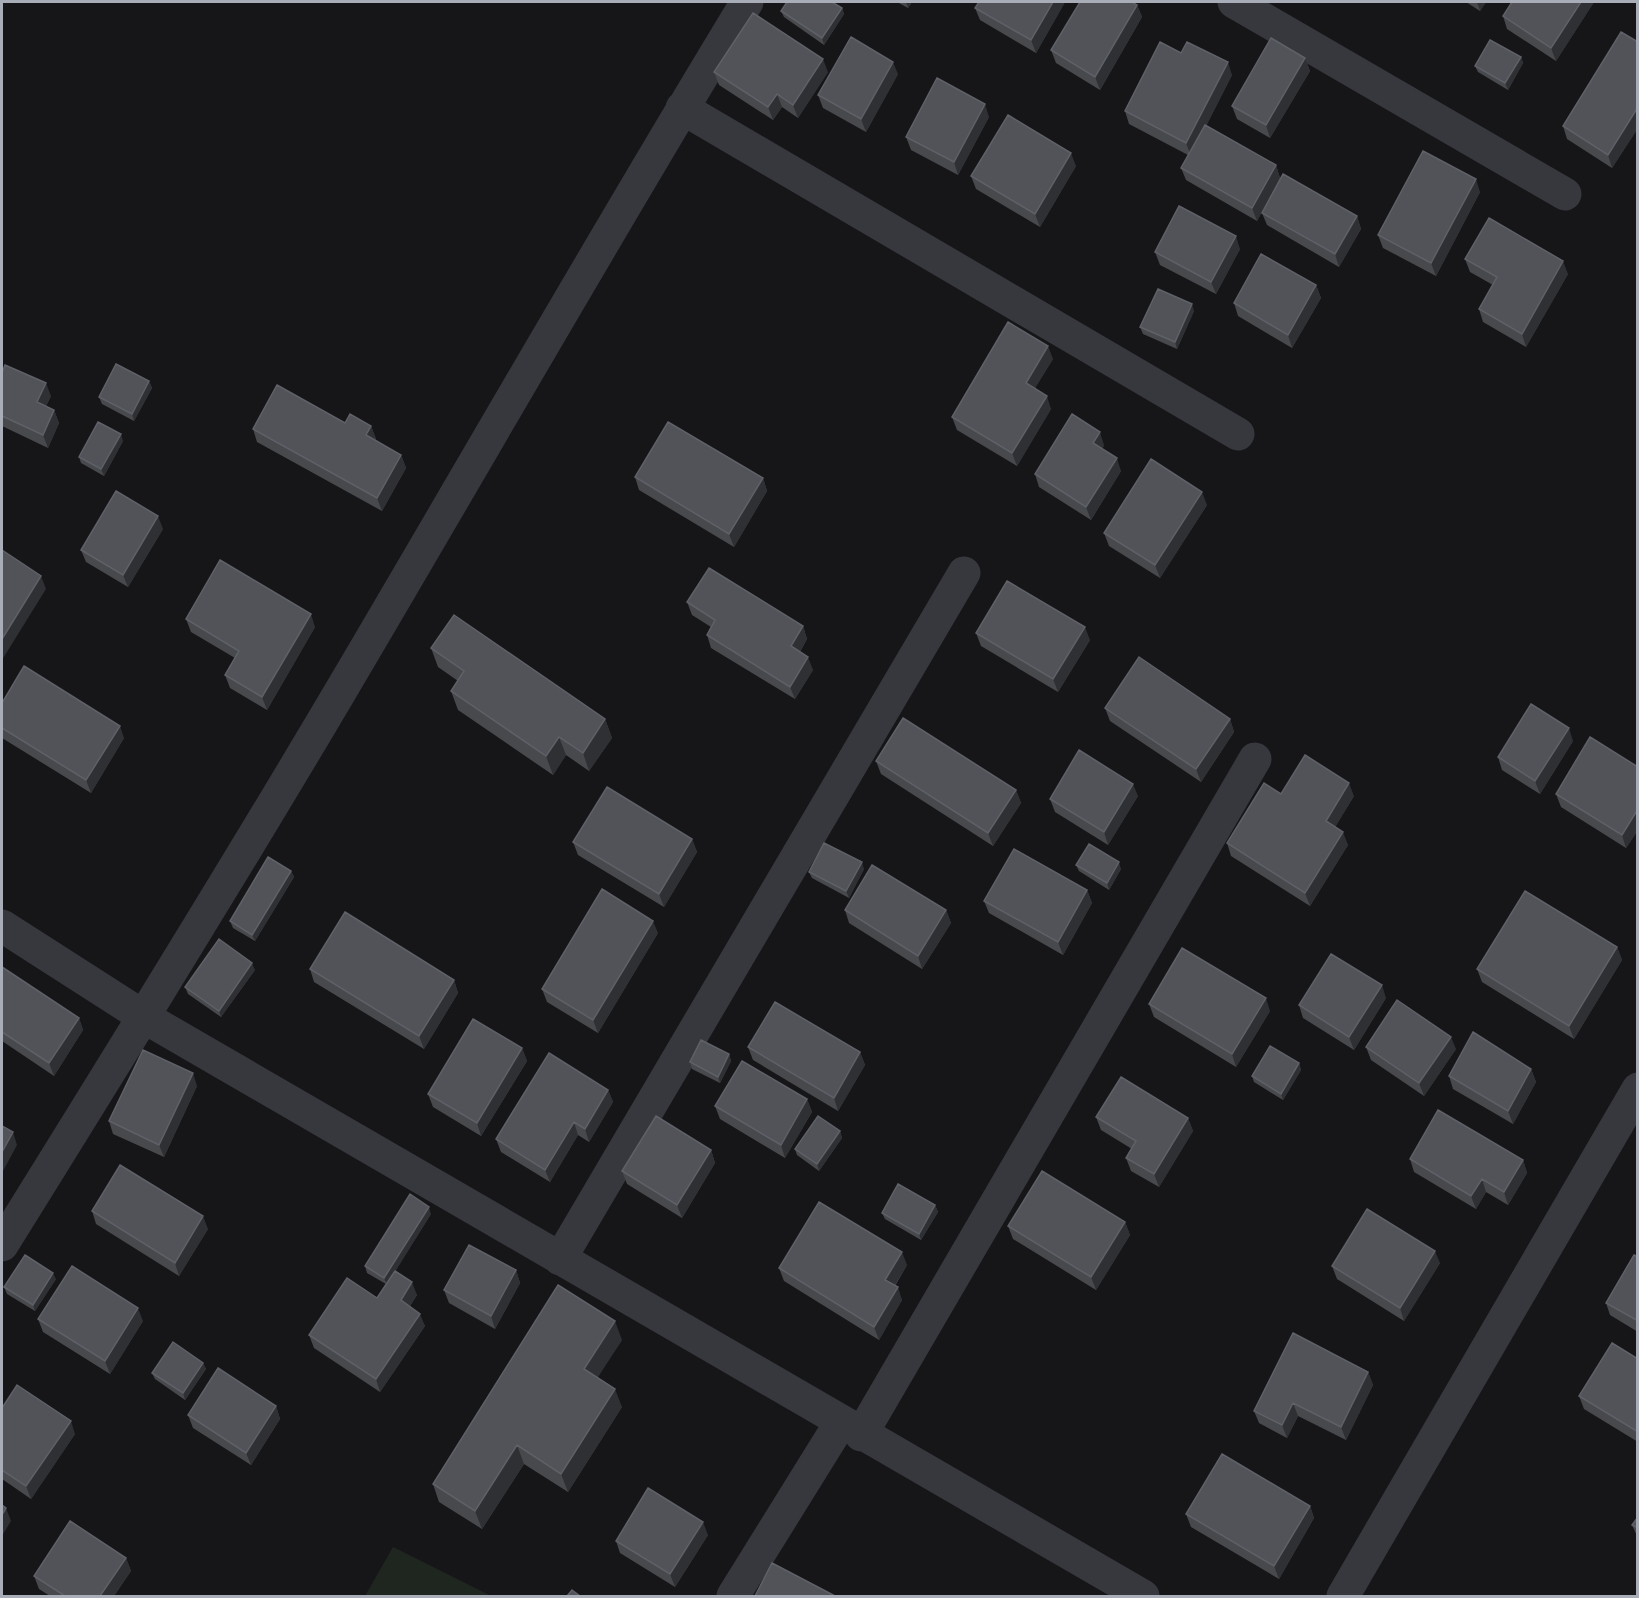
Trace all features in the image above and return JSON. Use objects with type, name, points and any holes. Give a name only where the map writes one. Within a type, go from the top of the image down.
[{"type":"street","points":[[2,1245],[144,1017],[339,693],[682,108],[747,2]]},
{"type":"street","points":[[1234,2],[1565,194]]},
{"type":"street","points":[[682,108],[1238,434]]},
{"type":"street","points":[[560,1259],[964,573]]},
{"type":"street","points":[[733,1596],[851,1429],[1255,759]]},
{"type":"street","points":[[2,926],[144,1017],[851,1429],[1143,1596]]},
{"type":"street","points":[[1343,1596],[1638,1089]]},
{"type":"shaded area","points":[[393,1547],[491,1596],[365,1596]]},
{"type":"building","points":[[787,2],[832,2],[842,8],[822,38],[781,11]]},
{"type":"building","points":[[979,2],[1053,2],[1031,40],[975,8]]},
{"type":"building","points":[[1080,2],[1132,2],[1137,5],[1095,77],[1051,50]]},
{"type":"building","points":[[1512,2],[1581,2],[1551,48],[1503,16]]},
{"type":"building","points":[[753,13],[823,59],[793,105],[777,94],[768,107],[714,72]]},
{"type":"building","points":[[1621,32],[1638,42],[1638,107],[1608,155],[1563,126]]},
{"type":"building","points":[[851,37],[893,62],[861,119],[818,95]]},
{"type":"building","points":[[1271,38],[1305,58],[1266,125],[1232,106]]},
{"type":"building","points":[[1490,40],[1521,57],[1505,83],[1475,66]]},
{"type":"building","points":[[1160,42],[1181,53],[1187,42],[1228,62],[1186,143],[1125,111]]},
{"type":"building","points":[[937,78],[985,104],[954,162],[906,137]]},
{"type":"building","points":[[1008,115],[1071,153],[1035,214],[971,176]]},
{"type":"building","points":[[1205,125],[1276,165],[1252,208],[1181,168]]},
{"type":"building","points":[[1423,151],[1476,179],[1431,263],[1378,235]]},
{"type":"building","points":[[1283,174],[1357,216],[1335,254],[1262,213]]},
{"type":"building","points":[[1179,206],[1236,236],[1211,282],[1155,252]]},
{"type":"building","points":[[1489,218],[1563,261],[1522,334],[1479,309],[1497,277],[1465,259]]},
{"type":"building","points":[[1261,254],[1316,285],[1288,335],[1234,303]]},
{"type":"building","points":[[1158,289],[1192,304],[1175,342],[1140,327]]},
{"type":"building","points":[[1008,322],[1048,346],[1026,383],[1047,396],[1012,453],[952,417]]},
{"type":"building","points":[[116,364],[149,381],[132,414],[99,397]]},
{"type":"building","points":[[5,365],[46,383],[37,402],[54,410],[43,435],[2,416],[2,373]]},
{"type":"building","points":[[277,385],[345,423],[350,414],[371,426],[366,435],[401,455],[377,498],[253,429]]},
{"type":"building","points":[[1072,414],[1100,432],[1093,443],[1117,458],[1086,507],[1035,474]]},
{"type":"building","points":[[98,422],[121,434],[101,469],[79,457]]},
{"type":"building","points":[[668,422],[763,478],[729,534],[635,477]]},
{"type":"building","points":[[1151,459],[1202,492],[1155,565],[1104,533]]},
{"type":"building","points":[[116,491],[158,516],[123,575],[81,550]]},
{"type":"building","points":[[2,550],[41,576],[2,639]]},
{"type":"building","points":[[220,560],[311,614],[262,697],[225,675],[239,651],[186,619]]},
{"type":"building","points":[[709,568],[803,626],[791,646],[808,657],[790,687],[707,635],[715,620],[687,602]]},
{"type":"building","points":[[1007,581],[1085,627],[1053,679],[976,633]]},
{"type":"building","points":[[454,615],[605,719],[583,753],[559,737],[546,756],[451,691],[464,671],[431,648]]},
{"type":"building","points":[[1139,657],[1230,719],[1196,769],[1105,708]]},
{"type":"building","points":[[24,666],[120,726],[86,780],[2,728],[2,703]]},
{"type":"building","points":[[1531,704],[1569,728],[1535,781],[1498,757]]},
{"type":"building","points":[[903,718],[1016,790],[988,833],[876,761]]},
{"type":"building","points":[[1590,737],[1638,767],[1638,809],[1622,835],[1556,794]]},
{"type":"building","points":[[1079,750],[1133,784],[1104,832],[1050,799]]},
{"type":"building","points":[[1305,755],[1349,783],[1326,821],[1343,832],[1305,893],[1227,843],[1264,783],[1281,794]]},
{"type":"building","points":[[607,787],[692,839],[659,894],[573,842]]},
{"type":"building","points":[[824,843],[862,862],[846,891],[809,872]]},
{"type":"building","points":[[1089,844],[1119,862],[1107,883],[1076,865]]},
{"type":"building","points":[[1014,849],[1087,890],[1058,942],[984,901]]},
{"type":"building","points":[[268,857],[291,871],[252,935],[230,921]]},
{"type":"building","points":[[872,865],[946,910],[918,956],[845,910]]},
{"type":"building","points":[[602,889],[653,921],[593,1020],[542,989]]},
{"type":"building","points":[[1525,891],[1617,947],[1569,1026],[1477,969]]},
{"type":"building","points":[[345,912],[454,980],[419,1036],[310,969]]},
{"type":"building","points":[[219,939],[252,963],[219,1011],[185,987]]},
{"type":"building","points":[[1182,948],[1266,998],[1232,1054],[1149,1004]]},
{"type":"building","points":[[1331,954],[1382,985],[1349,1037],[1299,1005]]},
{"type":"building","points":[[2,967],[79,1018],[49,1063],[2,1032]]},
{"type":"building","points":[[1397,1000],[1451,1037],[1419,1083],[1366,1047]]},
{"type":"building","points":[[775,1002],[860,1052],[834,1098],[748,1047]]},
{"type":"building","points":[[473,1019],[522,1048],[477,1123],[428,1094]]},
{"type":"building","points":[[1473,1032],[1531,1069],[1508,1111],[1449,1076]]},
{"type":"building","points":[[701,1040],[729,1054],[718,1077],[690,1062]]},
{"type":"building","points":[[1270,1046],[1299,1063],[1281,1094],[1252,1076]]},
{"type":"building","points":[[143,1050],[193,1073],[159,1145],[109,1121]]},
{"type":"building","points":[[549,1053],[608,1090],[585,1129],[574,1122],[545,1170],[496,1139]]},
{"type":"building","points":[[742,1061],[807,1099],[781,1145],[715,1106]]},
{"type":"building","points":[[1121,1077],[1188,1118],[1154,1174],[1126,1158],[1136,1141],[1096,1117]]},
{"type":"building","points":[[1438,1110],[1523,1160],[1504,1192],[1482,1179],[1471,1196],[1410,1159]]},
{"type":"building","points":[[656,1116],[711,1150],[677,1205],[622,1171]]},
{"type":"building","points":[[818,1116],[840,1131],[817,1164],[795,1149]]},
{"type":"building","points":[[2,1126],[13,1132],[2,1152]]},
{"type":"building","points":[[120,1165],[203,1216],[175,1263],[92,1211]]},
{"type":"building","points":[[1042,1171],[1125,1222],[1091,1277],[1008,1226]]},
{"type":"building","points":[[898,1184],[935,1205],[919,1234],[882,1213]]},
{"type":"building","points":[[410,1194],[429,1207],[384,1278],[365,1266]]},
{"type":"building","points":[[819,1202],[902,1252],[885,1280],[898,1287],[874,1327],[779,1268]]},
{"type":"building","points":[[1367,1209],[1435,1251],[1400,1308],[1332,1266]]},
{"type":"building","points":[[469,1245],[516,1270],[491,1316],[444,1290]]},
{"type":"building","points":[[25,1255],[53,1273],[33,1305],[4,1287]]},
{"type":"building","points":[[1634,1255],[1638,1257],[1638,1321],[1606,1303]]},
{"type":"building","points":[[72,1266],[138,1308],[105,1361],[38,1319]]},
{"type":"building","points":[[395,1271],[412,1282],[401,1300],[420,1314],[376,1379],[309,1335],[347,1278],[377,1298]]},
{"type":"building","points":[[558,1285],[615,1321],[584,1369],[615,1389],[561,1474],[517,1445],[475,1511],[433,1484]]},
{"type":"building","points":[[1293,1333],[1368,1372],[1341,1427],[1293,1403],[1282,1425],[1254,1411]]},
{"type":"building","points":[[173,1342],[203,1363],[183,1393],[152,1373]]},
{"type":"building","points":[[1612,1343],[1638,1359],[1638,1432],[1579,1396]]},
{"type":"building","points":[[218,1368],[276,1406],[246,1453],[188,1415]]},
{"type":"building","points":[[17,1385],[71,1421],[26,1486],[2,1470],[2,1408]]},
{"type":"building","points":[[1222,1454],[1310,1506],[1274,1566],[1186,1514]]},
{"type":"building","points":[[648,1488],[703,1522],[670,1574],[616,1541]]},
{"type":"building","points":[[1638,1517],[1638,1528],[1632,1525]]},
{"type":"building","points":[[70,1521],[126,1558],[100,1596],[65,1596],[34,1576]]},
{"type":"building","points":[[772,1563],[835,1596],[755,1596]]},
{"type":"building","points":[[572,1590],[580,1596],[567,1596]]}]
